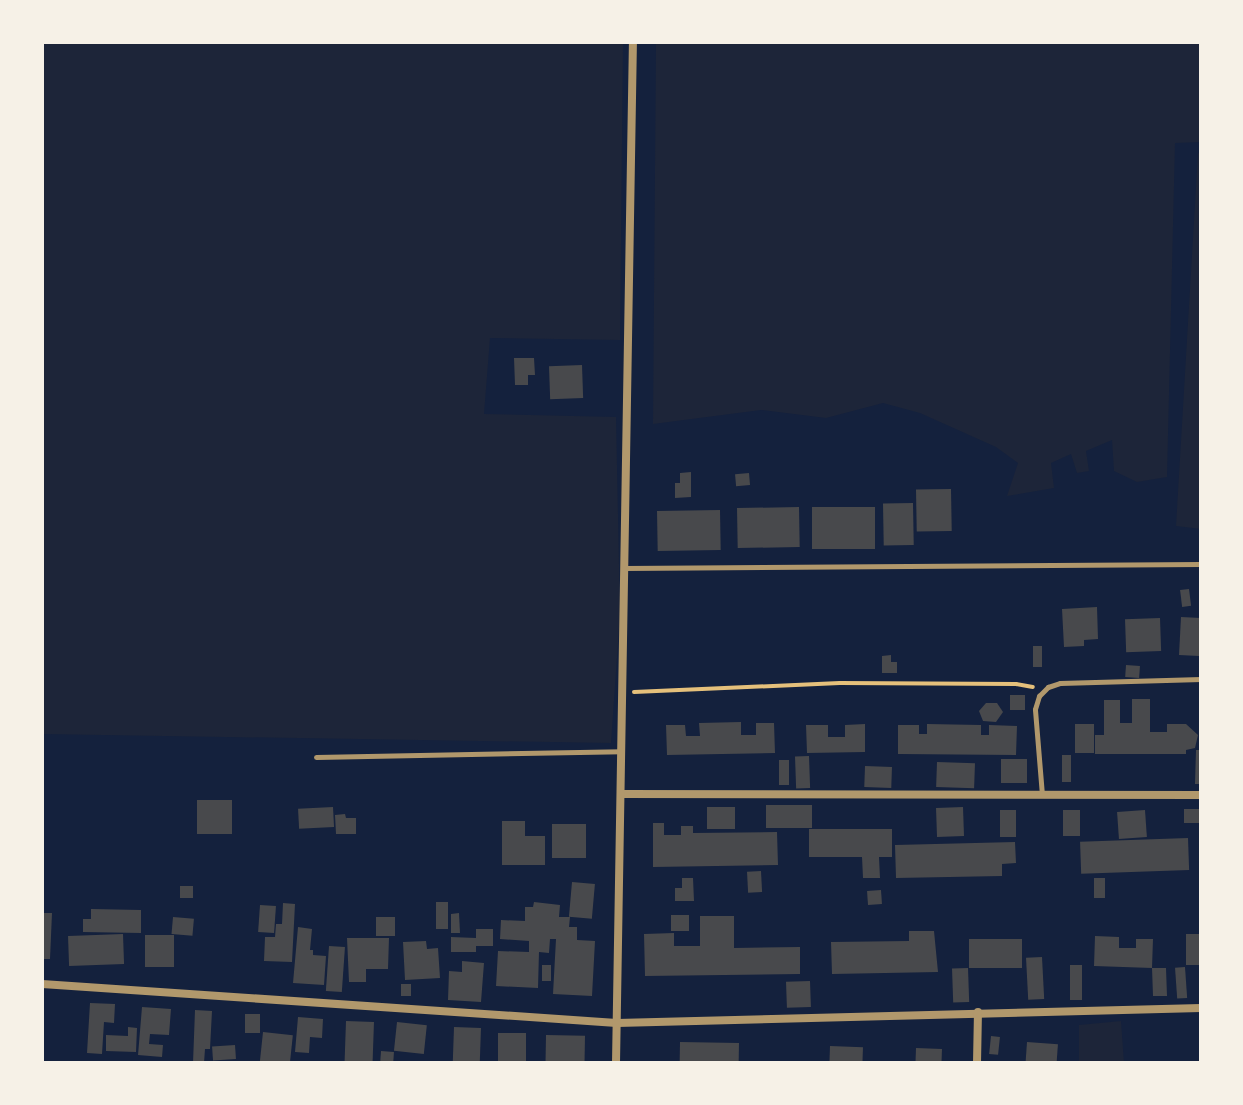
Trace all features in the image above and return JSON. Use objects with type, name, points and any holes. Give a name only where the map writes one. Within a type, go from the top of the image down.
[{"type":"street","points":[[616,1063],[623,794],[633,42]]},
{"type":"street","points":[[623,794],[1201,795]]},
{"type":"street","points":[[42,984],[617,1023],[1201,1008]]},
{"type":"street","points":[[977,1063],[978,1012]]},
{"type":"lane","points":[[624,568],[1201,564]]},
{"type":"lane","points":[[1042,796],[1035,709],[1043,691],[1060,683],[1201,679]]},
{"type":"lane","points":[[316,757],[623,751]]},
{"type":"path","points":[[624,692],[840,683],[1016,684],[1043,691]]},
{"type":"shaded area","points":[[42,42],[623,42],[620,340],[490,338],[484,414],[616,417],[620,614],[611,743],[42,734]]},
{"type":"shaded area","points":[[656,42],[1201,42],[1201,142],[1175,143],[1167,477],[1137,482],[1114,471],[1112,440],[1086,451],[1089,471],[1077,473],[1071,454],[1051,463],[1054,488],[1007,496],[1018,463],[996,447],[920,413],[883,403],[826,418],[761,410],[653,424]]},
{"type":"shaded area","points":[[1198,153],[1201,154],[1201,529],[1176,526]]},
{"type":"shaded area","points":[[1121,1021],[1124,1063],[1079,1063],[1079,1025]]},
{"type":"building","points":[[514,358],[534,358],[535,375],[528,375],[528,385],[515,385]]},
{"type":"building","points":[[582,365],[583,398],[550,399],[549,366]]},
{"type":"building","points":[[691,472],[691,497],[675,498],[675,483],[680,483],[680,473]]},
{"type":"building","points":[[749,473],[750,485],[736,486],[735,474]]},
{"type":"building","points":[[951,489],[952,531],[917,532],[916,490]]},
{"type":"building","points":[[913,503],[914,545],[884,546],[883,504]]},
{"type":"building","points":[[799,507],[800,547],[738,548],[737,508]]},
{"type":"building","points":[[812,507],[875,507],[875,549],[812,549]]},
{"type":"building","points":[[720,510],[721,550],[658,551],[657,511]]},
{"type":"building","points":[[1189,589],[1191,606],[1182,607],[1180,590]]},
{"type":"building","points":[[1097,607],[1098,639],[1084,640],[1084,646],[1064,647],[1062,609]]},
{"type":"building","points":[[1181,617],[1201,618],[1199,656],[1179,655]]},
{"type":"building","points":[[1160,618],[1161,651],[1126,652],[1125,619]]},
{"type":"building","points":[[1033,646],[1042,646],[1042,667],[1033,667]]},
{"type":"building","points":[[891,655],[891,662],[897,662],[897,673],[882,673],[882,656]]},
{"type":"building","points":[[1126,665],[1140,666],[1139,678],[1125,677]]},
{"type":"building","points":[[1010,695],[1025,695],[1025,710],[1010,710]]},
{"type":"building","points":[[1132,699],[1150,699],[1150,732],[1167,732],[1167,724],[1186,724],[1198,735],[1195,748],[1186,750],[1186,754],[1095,754],[1095,735],[1104,735],[1104,700],[1120,700],[1120,723],[1132,723]]},
{"type":"building","points":[[986,703],[997,703],[1003,712],[996,722],[983,721],[979,711]]},
{"type":"building","points":[[741,722],[741,735],[756,735],[756,723],[774,723],[775,753],[667,755],[666,725],[685,725],[686,736],[700,736],[699,723]]},
{"type":"building","points":[[865,724],[865,752],[807,753],[806,725],[828,725],[828,737],[845,737],[845,725]]},
{"type":"building","points":[[927,724],[981,725],[981,735],[989,735],[989,725],[1017,726],[1016,755],[898,754],[898,725],[919,725],[919,734],[927,734]]},
{"type":"building","points":[[1075,724],[1094,724],[1094,753],[1075,753]]},
{"type":"building","points":[[1196,750],[1201,750],[1201,784],[1195,784]]},
{"type":"building","points":[[1062,755],[1071,755],[1071,782],[1062,782]]},
{"type":"building","points":[[795,756],[809,756],[810,788],[796,788]]},
{"type":"building","points":[[1001,759],[1027,759],[1027,783],[1001,783]]},
{"type":"building","points":[[779,760],[789,760],[789,785],[779,785]]},
{"type":"building","points":[[937,762],[975,763],[974,788],[936,787]]},
{"type":"building","points":[[865,766],[892,767],[891,788],[864,787]]},
{"type":"building","points":[[197,800],[232,800],[232,834],[197,834]]},
{"type":"building","points":[[766,805],[812,805],[812,828],[766,828]]},
{"type":"building","points":[[333,807],[334,827],[299,829],[298,809]]},
{"type":"building","points":[[707,807],[735,807],[735,829],[707,829]]},
{"type":"building","points":[[963,807],[964,836],[937,837],[936,808]]},
{"type":"building","points":[[1184,809],[1199,809],[1199,823],[1184,823]]},
{"type":"building","points":[[1000,810],[1016,810],[1016,837],[1000,837]]},
{"type":"building","points":[[1063,810],[1080,810],[1080,836],[1063,836]]},
{"type":"building","points":[[1145,810],[1147,837],[1119,839],[1117,812]]},
{"type":"building","points":[[345,814],[346,818],[356,818],[356,834],[336,834],[335,815]]},
{"type":"building","points":[[502,821],[525,821],[525,836],[545,836],[545,865],[502,865]]},
{"type":"building","points":[[653,823],[664,823],[664,835],[681,835],[681,826],[693,826],[693,833],[777,832],[778,865],[653,867]]},
{"type":"building","points":[[552,824],[586,824],[586,858],[552,858]]},
{"type":"building","points":[[809,829],[892,829],[892,857],[879,857],[880,878],[863,878],[862,857],[809,857]]},
{"type":"building","points":[[1188,838],[1189,870],[1081,874],[1080,842]]},
{"type":"building","points":[[1015,842],[1016,863],[1002,864],[1002,876],[896,878],[895,845]]},
{"type":"building","points":[[761,871],[762,892],[748,893],[747,872]]},
{"type":"building","points":[[682,878],[693,878],[694,901],[675,901],[675,888],[682,888]]},
{"type":"building","points":[[1094,878],[1105,878],[1105,898],[1094,898]]},
{"type":"building","points":[[572,882],[595,884],[592,919],[569,917]]},
{"type":"building","points":[[180,886],[193,886],[193,898],[180,898]]},
{"type":"building","points":[[881,890],[882,904],[868,905],[867,891]]},
{"type":"building","points":[[436,902],[448,902],[448,929],[436,929]]},
{"type":"building","points":[[534,902],[560,905],[559,917],[570,917],[569,927],[577,927],[577,940],[595,941],[592,996],[553,994],[556,939],[550,939],[549,953],[539,952],[538,988],[496,986],[498,951],[529,952],[529,941],[500,939],[501,920],[525,921],[525,907],[533,907]]},
{"type":"building","points":[[283,903],[295,904],[292,962],[264,961],[265,937],[275,937],[276,924],[282,924]]},
{"type":"building","points":[[260,905],[276,906],[274,933],[258,932]]},
{"type":"building","points":[[91,909],[141,910],[141,933],[83,932],[83,919],[91,919]]},
{"type":"building","points":[[42,913],[52,913],[50,959],[42,959]]},
{"type":"building","points":[[459,913],[460,933],[451,933],[451,914]]},
{"type":"building","points":[[671,915],[689,915],[689,931],[671,931]]},
{"type":"building","points":[[700,916],[734,916],[734,948],[800,947],[800,974],[645,976],[644,934],[674,933],[674,946],[700,946]]},
{"type":"building","points":[[173,917],[194,919],[192,936],[172,934]]},
{"type":"building","points":[[376,917],[395,917],[395,936],[376,936]]},
{"type":"building","points":[[298,927],[312,929],[310,950],[313,950],[313,955],[326,956],[324,985],[293,983]]},
{"type":"building","points":[[476,929],[493,929],[493,946],[476,946],[476,952],[451,952],[451,937],[476,938]]},
{"type":"building","points":[[909,931],[934,931],[938,972],[832,974],[831,942],[909,941]]},
{"type":"building","points":[[123,934],[124,964],[69,966],[68,936]]},
{"type":"building","points":[[1186,934],[1201,934],[1201,965],[1186,965]]},
{"type":"building","points":[[145,935],[174,935],[174,967],[145,967]]},
{"type":"building","points":[[1095,936],[1119,937],[1119,948],[1136,948],[1136,939],[1153,939],[1152,968],[1094,966]]},
{"type":"building","points":[[347,938],[389,938],[388,969],[366,969],[366,982],[349,982]]},
{"type":"building","points":[[969,939],[1022,939],[1022,968],[969,968]]},
{"type":"building","points":[[426,941],[427,949],[438,948],[440,978],[405,980],[403,942]]},
{"type":"building","points":[[329,946],[345,947],[342,992],[326,991]]},
{"type":"building","points":[[1042,957],[1044,999],[1028,1000],[1026,958]]},
{"type":"building","points":[[462,961],[484,963],[481,1002],[448,1000],[449,971],[462,972]]},
{"type":"building","points":[[542,965],[551,965],[551,981],[542,981]]},
{"type":"building","points":[[1070,965],[1082,965],[1082,1000],[1070,1000]]},
{"type":"building","points":[[1185,967],[1187,998],[1177,999],[1175,968]]},
{"type":"building","points":[[968,968],[969,1002],[953,1003],[952,969]]},
{"type":"building","points":[[1152,968],[1166,968],[1167,996],[1153,996]]},
{"type":"building","points":[[810,981],[811,1007],[787,1008],[786,982]]},
{"type":"building","points":[[401,984],[411,984],[411,996],[401,996]]},
{"type":"building","points":[[90,1003],[115,1004],[114,1023],[104,1022],[102,1054],[87,1053]]},
{"type":"building","points":[[142,1007],[171,1009],[169,1035],[150,1034],[149,1044],[163,1045],[162,1057],[138,1055]]},
{"type":"building","points":[[195,1010],[212,1011],[210,1049],[205,1049],[204,1063],[193,1063]]},
{"type":"building","points":[[245,1014],[260,1014],[260,1033],[245,1033]]},
{"type":"building","points":[[298,1017],[323,1019],[322,1038],[310,1037],[309,1053],[295,1052]]},
{"type":"building","points":[[346,1021],[374,1022],[373,1063],[345,1063]]},
{"type":"building","points":[[397,1022],[427,1025],[424,1054],[394,1051]]},
{"type":"building","points":[[128,1027],[137,1028],[136,1052],[106,1051],[106,1035],[128,1036]]},
{"type":"building","points":[[454,1027],[481,1028],[480,1063],[453,1063]]},
{"type":"building","points":[[263,1032],[293,1035],[290,1063],[260,1063]]},
{"type":"building","points":[[498,1033],[526,1033],[526,1063],[498,1063]]},
{"type":"building","points":[[546,1035],[585,1036],[585,1063],[546,1063]]},
{"type":"building","points":[[991,1036],[1000,1037],[998,1055],[989,1054]]},
{"type":"building","points":[[680,1042],[739,1043],[739,1063],[680,1063]]},
{"type":"building","points":[[1027,1042],[1058,1044],[1057,1063],[1026,1063]]},
{"type":"building","points":[[235,1045],[236,1059],[213,1061],[212,1047]]},
{"type":"building","points":[[830,1046],[863,1047],[862,1063],[829,1063]]},
{"type":"building","points":[[916,1048],[942,1049],[941,1063],[915,1063]]},
{"type":"building","points":[[381,1051],[394,1052],[393,1063],[380,1063]]}]
